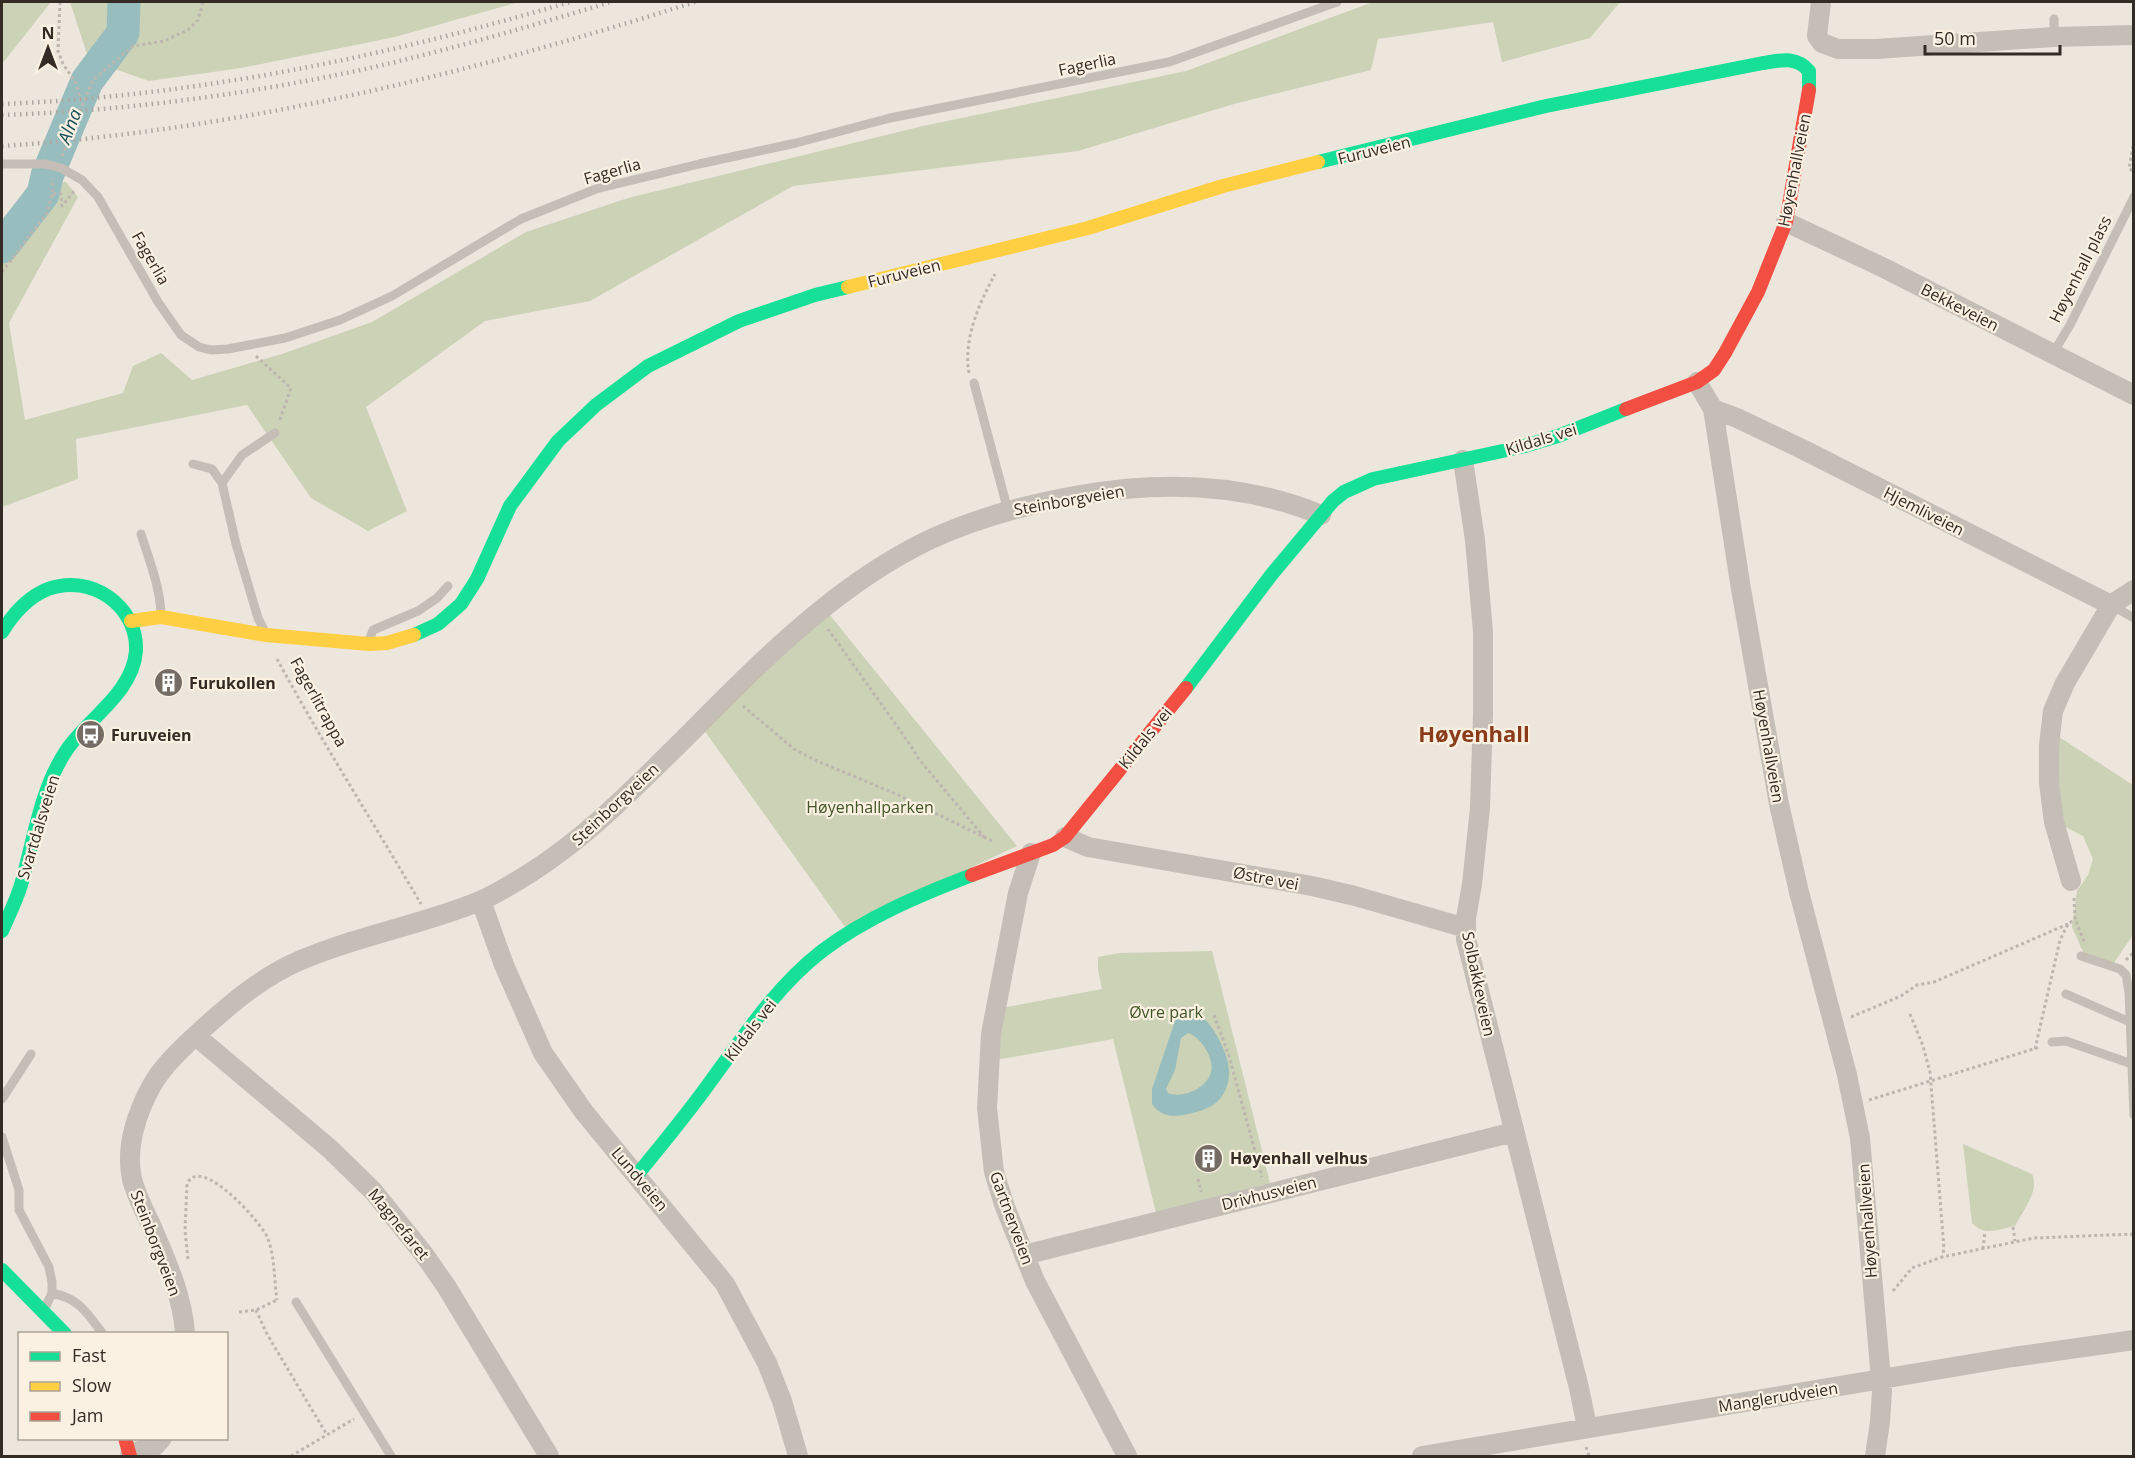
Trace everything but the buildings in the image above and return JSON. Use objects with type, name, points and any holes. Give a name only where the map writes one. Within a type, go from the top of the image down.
[{"type":"street","points":[[1821,2],[1817,36],[1822,43],[1839,49],[1876,50],[2054,28],[2133,35]]},
{"type":"street","name":"Furuveien","points":[[131,621],[161,616],[266,635],[369,644],[387,643],[409,637],[438,624],[455,610],[470,592],[510,506],[558,441],[596,405],[648,366],[739,321],[814,295],[1088,228],[1223,186],[1546,106],[1763,63],[1784,60],[1802,63]]},
{"type":"street","name":"Høyenhallveien","points":[[1802,63],[1809,71],[1809,95],[1786,222],[1765,279],[1725,353],[1714,370],[1697,382],[1713,408],[1741,589],[1790,859],[1860,1138],[1880,1380],[1880,1422],[1875,1456]]},
{"type":"street","name":"Bekkeveien","points":[[1786,222],[1882,267],[2133,395]]},
{"type":"street","name":"Kildals vei","points":[[637,1175],[701,1095],[760,1014],[799,971],[835,943],[868,922],[959,879],[1053,845],[1065,837],[1187,687],[1272,574],[1333,501],[1344,492],[1373,479],[1463,460],[1558,436],[1697,382]]},
{"type":"street","name":"Hjemliveien","points":[[1713,408],[1800,448],[2111,605]]},
{"type":"street","name":"Solbakkeveien","points":[[1463,460],[1475,540],[1483,643],[1480,808],[1466,928],[1476,981],[1587,1427]]},
{"type":"street","name":"Steinborgveien","points":[[185,1332],[183,1316],[167,1262],[132,1181],[130,1157],[137,1116],[154,1081],[180,1050],[243,993],[301,960],[364,937],[481,901],[565,851],[634,788],[771,653],[840,595],[920,545],[961,526],[1034,503],[1100,492],[1160,486],[1206,488],[1273,497],[1321,515]]},
{"type":"street","points":[[2,632],[11,617],[23,605],[48,589],[63,585],[93,588],[109,596],[121,606],[131,621]]},
{"type":"street","points":[[2071,881],[2054,822],[2049,783],[2049,746],[2053,711],[2065,683],[2111,605],[2133,590]]},
{"type":"street","name":"Svartdalsveien","points":[[2,931],[14,906],[48,786],[58,764],[82,731],[117,693],[130,672],[136,650],[136,636],[131,621]]},
{"type":"street","name":"Østre vei","points":[[1065,837],[1088,847],[1312,886],[1466,928]]},
{"type":"street","name":"Gartnerveien","points":[[1031,853],[1018,893],[994,1013],[986,1089],[994,1172],[1024,1255],[1052,1315],[1127,1456]]},
{"type":"street","name":"Lundveien","points":[[481,901],[504,965],[543,1053],[584,1112],[725,1284],[767,1363],[782,1401],[798,1456]]},
{"type":"street","name":"Magnefaret","points":[[196,1036],[330,1149],[373,1191],[446,1286],[549,1456]]},
{"type":"street","name":"Drivhusveien","points":[[1024,1255],[1514,1132]]},
{"type":"street","points":[[2,1270],[63,1332]]},
{"type":"street","name":"Manglerudveien","points":[[1422,1456],[2013,1357],[2133,1340]]},
{"type":"street","points":[[128,1450],[155,1446],[160,1440]]},
{"type":"lane","name":"Fagerlia","points":[[2,164],[59,166],[82,180],[98,197],[158,302],[181,335],[199,347],[211,350],[246,347],[315,329],[392,296],[520,219],[596,189],[971,100],[1037,90],[1169,62],[1337,2]]},
{"type":"lane","name":"Høyenhall plass","points":[[2052,355],[2070,325],[2133,197]]},
{"type":"lane","points":[[974,383],[1008,511]]},
{"type":"lane","points":[[222,483],[242,455],[275,433]]},
{"type":"lane","points":[[193,464],[212,469],[222,483],[236,544],[258,618],[266,635]]},
{"type":"lane","points":[[141,534],[160,600],[161,616]]},
{"type":"lane","points":[[369,644],[369,636],[374,630],[418,611],[437,598],[448,586]]},
{"type":"lane","name":"Hjemliveien","points":[[2111,605],[2133,618]]},
{"type":"lane","points":[[2081,956],[2120,969],[2126,975],[2129,992],[2133,1115]]},
{"type":"lane","points":[[2066,994],[2130,1022]]},
{"type":"lane","points":[[2052,1042],[2066,1041],[2132,1064]]},
{"type":"lane","points":[[2,1099],[31,1054]]},
{"type":"lane","points":[[2,1137],[20,1190],[20,1210],[49,1267],[52,1293],[44,1310]]},
{"type":"lane","points":[[52,1293],[77,1302],[101,1332]]},
{"type":"lane","points":[[296,1302],[391,1456]]},
{"type":"path","points":[[60,2],[58,51],[63,64],[76,83],[82,106]]},
{"type":"path","points":[[2,272],[47,213],[52,194],[52,181],[93,80],[125,51],[140,44],[164,41],[188,30],[198,20],[203,2]]},
{"type":"path","points":[[2133,140],[2129,169],[2133,171]]},
{"type":"path","points":[[52,194],[61,194],[62,206],[76,187]]},
{"type":"path","points":[[974,383],[972,383],[967,354],[972,332],[980,303],[1008,248]]},
{"type":"path","points":[[246,347],[291,388],[275,433]]},
{"type":"path","points":[[818,614],[918,759],[985,838]]},
{"type":"path","name":"Fagerlitrappa","points":[[266,635],[333,758],[429,918]]},
{"type":"path","points":[[729,694],[794,748],[815,760],[896,794],[1001,845],[1012,859]]},
{"type":"path","points":[[2071,881],[2075,919],[2092,959]]},
{"type":"path","points":[[1843,1021],[1901,996],[1917,985],[1935,982],[2075,919]]},
{"type":"path","points":[[2035,1049],[2060,940],[2068,924]]},
{"type":"path","points":[[1910,1014],[1923,1046],[1930,1072],[1944,1250],[1942,1257]]},
{"type":"path","points":[[1214,1016],[1241,1095],[1265,1194]]},
{"type":"path","points":[[1853,1105],[2052,1042]]},
{"type":"path","points":[[188,1259],[185,1230],[187,1184],[188,1180],[194,1177],[203,1176],[212,1179],[264,1230],[269,1242],[278,1300]]},
{"type":"path","points":[[2013,1227],[2015,1241]]},
{"type":"path","points":[[1983,1249],[1985,1231]]},
{"type":"path","points":[[1874,1300],[1887,1298],[1916,1265],[1942,1257],[2034,1238],[2133,1234]]},
{"type":"path","points":[[239,1312],[256,1310],[278,1300],[296,1302]]},
{"type":"path","points":[[256,1310],[267,1334],[327,1435]]},
{"type":"path","points":[[291,1456],[364,1413]]},
{"type":"green space","points":[[2,2],[51,2],[2,64]]},
{"type":"green space","points":[[70,2],[519,2],[395,37],[241,68],[149,81],[89,60]]},
{"type":"green space","points":[[1373,2],[1620,2],[1590,38],[1502,62],[1493,22],[1378,39],[1371,70],[1234,104],[1078,151],[793,186],[590,301],[485,321],[366,407],[407,511],[368,531],[311,498],[247,405],[76,439],[78,479],[2,507],[2,251],[28,222],[48,184],[66,182],[78,197],[9,323],[25,420],[123,393],[133,366],[161,353],[192,380],[282,354],[372,322],[526,232],[628,198],[923,126],[1186,71]]},
{"type":"green space","name":"Høyenhallparken","points":[[829,614],[1017,846],[845,927],[704,730]]},
{"type":"green space","points":[[2053,733],[2133,785],[2133,935],[2113,964],[2084,954],[2072,927],[2077,891],[2088,875],[2093,859],[2083,836],[2054,821]]},
{"type":"green space","name":"Øvre park","points":[[1212,951],[1270,1183],[1156,1213],[1113,1039],[996,1060],[1002,1008],[1102,989],[1098,957],[1119,953]]},
{"type":"green space","points":[[1963,1144],[2032,1174],[2034,1187],[2032,1194],[2015,1226],[1987,1231],[1972,1223]]},
{"type":"water","points":[[1184,1008],[1192,1010],[1208,1022],[1221,1042],[1228,1063],[1229,1075],[1225,1091],[1214,1104],[1198,1112],[1174,1116],[1166,1115],[1155,1108],[1152,1104],[1152,1089],[1177,1015]],"holes":[[[1188,1033],[1202,1043],[1209,1055],[1212,1067],[1209,1078],[1194,1091],[1180,1094],[1168,1093],[1166,1089],[1175,1070],[1181,1038]]]},
{"type":"waterway","name":"Alna","points":[[2,247],[43,194],[47,176],[87,81],[123,33],[124,2]]},
{"type":"railway","points":[[2,104],[75,100],[147,92],[289,71],[430,40],[570,2]]},
{"type":"railway","points":[[2,115],[137,106],[317,79],[455,47],[611,2]]},
{"type":"railway","points":[[2,146],[179,127],[353,95],[524,53],[695,2]]},
{"type":"traffic: fast","points":[[1318,162],[1546,106],[1776,61],[1788,60],[1804,66],[1809,71],[1809,90]]},
{"type":"traffic: fast","points":[[414,635],[438,624],[461,604],[477,579],[510,506],[558,441],[596,405],[648,366],[739,321],[815,295],[848,287]]},
{"type":"traffic: fast","points":[[1186,688],[1272,574],[1333,501],[1344,492],[1373,479],[1521,447],[1558,436],[1626,409]]},
{"type":"traffic: fast","points":[[2,632],[22,607],[41,592],[64,585],[80,586],[109,597],[120,607],[135,635],[136,651],[127,680],[108,705],[75,739],[57,766],[44,799],[19,891],[2,931]]},
{"type":"traffic: fast","points":[[637,1175],[695,1103],[763,1011],[806,965],[839,939],[876,917],[972,875]]},
{"type":"traffic: fast","points":[[2,1270],[63,1332]]},
{"type":"traffic: slow","points":[[848,287],[1088,228],[1223,186],[1318,162]]},
{"type":"traffic: slow","points":[[131,621],[161,617],[266,635],[369,644],[387,643],[414,635]]},
{"type":"traffic: jam","points":[[1626,409],[1697,382],[1714,370],[1725,353],[1758,292],[1786,222],[1809,90]]},
{"type":"traffic: jam","points":[[972,875],[1053,845],[1065,837],[1186,688]]},
{"type":"traffic: jam","points":[[126,1440],[130,1456]]},
{"type":"place","name":"Furukollen","points":[[168,683]]},
{"type":"place","name":"Furuveien","points":[[90,735]]},
{"type":"place","name":"Høyenhall velhus","points":[[1209,1158]]},
{"type":"district","name":"Høyenhall","points":[[1474,733]]}]
